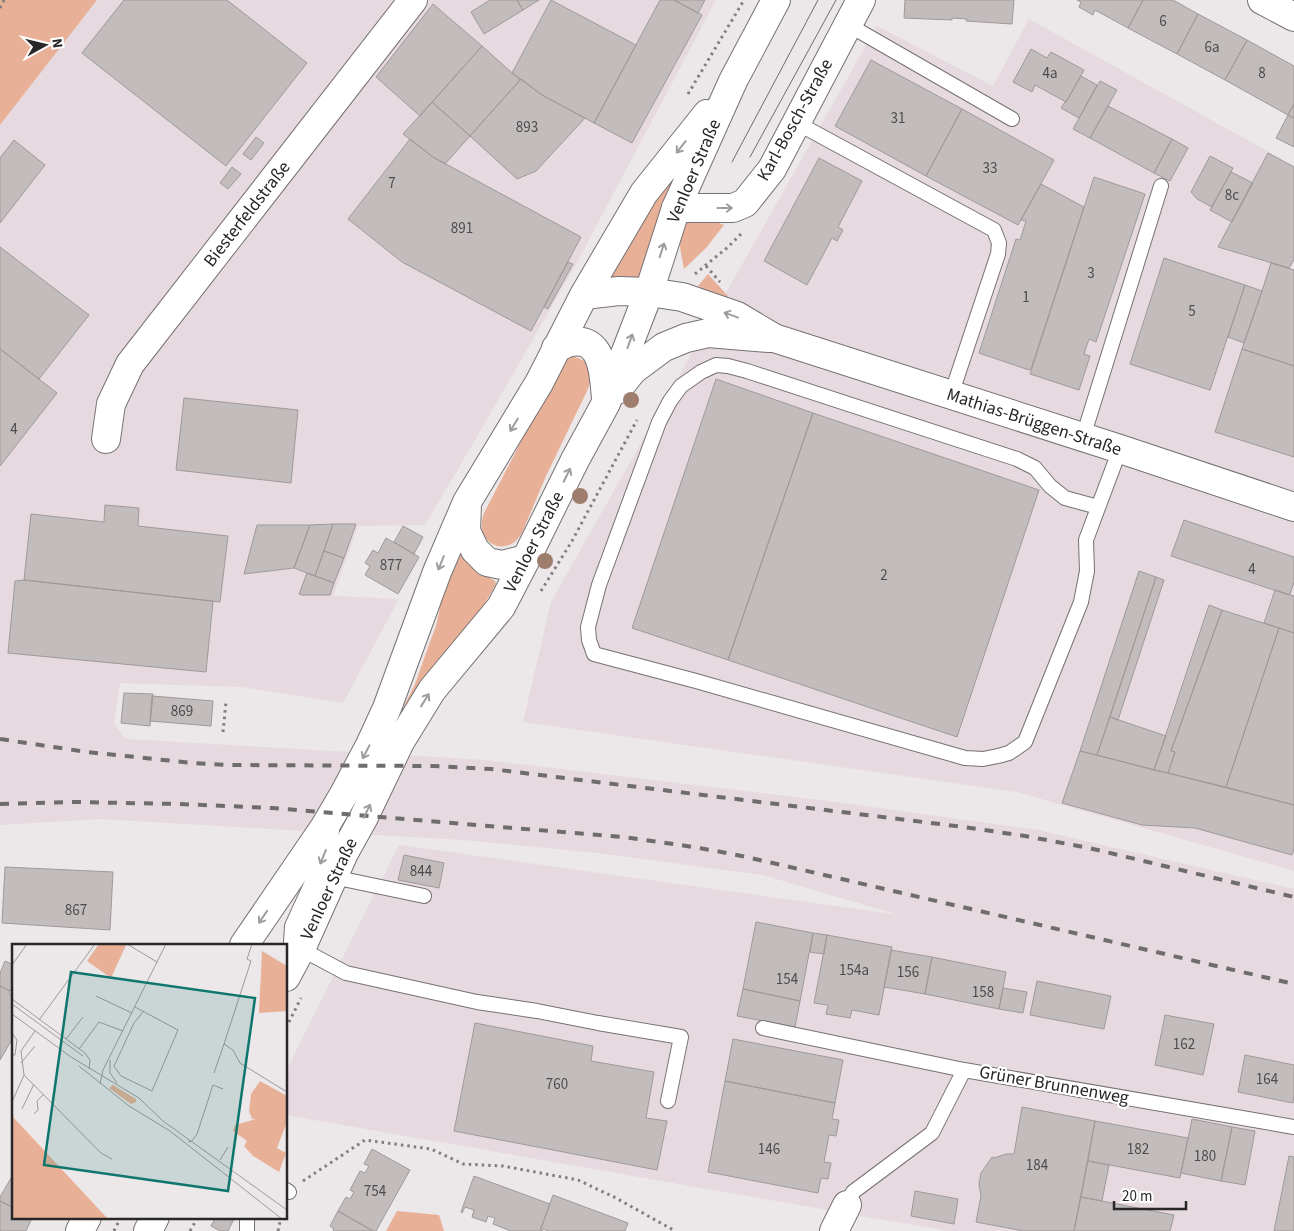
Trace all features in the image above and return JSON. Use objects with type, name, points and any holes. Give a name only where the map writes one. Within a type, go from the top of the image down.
[{"type":"main road","name":"Biesterfeldstraße","points":[[106,439],[111,404],[130,364],[413,0]]},
{"type":"main road","name":"Venloer Straße","points":[[288,975],[310,955],[333,877],[400,742],[432,690],[500,607],[526,559],[574,460],[606,403],[649,292],[676,208],[732,81],[776,0]]},
{"type":"main road","name":"Karl-Bosch-Straße","points":[[676,208],[734,208],[746,202],[772,169],[861,0]]},
{"type":"main road","points":[[1262,0],[1294,17]]},
{"type":"main road","name":"Venloer Straße","points":[[245,944],[324,828],[370,745],[387,708],[438,572],[467,502],[539,383],[584,294],[644,193],[732,81]]},
{"type":"main road","name":"Mathias-Brüggen-Straße","points":[[584,294],[619,291],[649,292],[682,297],[737,316],[774,338],[1294,507]]},
{"type":"main road","name":"Mathias-Brüggen-Straße","points":[[606,403],[634,370],[664,347],[686,338],[708,333],[774,338]]},
{"type":"main road","points":[[556,348],[571,342],[583,342],[592,347],[600,357],[604,374],[606,403]]},
{"type":"main road","points":[[467,502],[466,531],[475,550],[487,562],[502,565],[526,559]]},
{"type":"main road","name":"Grüner Brunnenweg","points":[[834,1231],[847,1205]]},
{"type":"main road","points":[[80,1231],[86,1218]]},
{"type":"main road","points":[[148,1231],[154,1218]]},
{"type":"lane","points":[[847,27],[859,31],[1012,119]]},
{"type":"lane","points":[[796,123],[994,230],[998,243],[998,254],[951,395]]},
{"type":"lane","points":[[1083,437],[1161,186]]},
{"type":"lane","points":[[1098,507],[1065,498],[1050,486],[1035,468],[1016,459],[728,366],[716,365],[701,372],[681,386],[670,401],[659,422],[599,585],[588,627],[589,640],[594,654],[696,681],[965,758],[983,759],[1009,753],[1025,742],[1081,602],[1087,570],[1086,540],[1120,449]]},
{"type":"lane","points":[[344,794],[324,856],[292,926],[291,942],[310,955],[346,973],[477,1002],[681,1037],[668,1101]]},
{"type":"lane","points":[[333,877],[424,896]]},
{"type":"lane","points":[[763,1028],[964,1070]]},
{"type":"lane","name":"Grüner Brunnenweg","points":[[847,1205],[854,1192],[932,1132],[964,1070],[1294,1127]]},
{"type":"lane","points":[[247,1231],[248,1218]]},
{"type":"path","points":[[0,8],[4,0]]},
{"type":"path","points":[[694,85],[744,0]]},
{"type":"path","points":[[538,596],[572,540],[640,415]]},
{"type":"path","points":[[223,732],[226,702]]},
{"type":"path","points":[[288,1022],[310,955]]},
{"type":"path","points":[[288,1191],[365,1140],[431,1149],[463,1164],[503,1166],[578,1180],[616,1198],[675,1231]]},
{"type":"path","points":[[114,1231],[120,1218]]},
{"type":"path","points":[[190,1231],[197,1218]]},
{"type":"path","points":[[278,1231],[281,1218]]},
{"type":"shaded area","points":[[0,0],[97,0],[0,125]]},
{"type":"shaded area","points":[[97,0],[716,0],[575,266],[425,525],[358,526],[333,596],[399,599],[343,703],[241,687],[120,683],[114,724],[126,739],[485,760],[828,801],[1038,830],[1294,889],[1294,1231],[947,1231],[288,1115],[288,1067],[399,845],[899,915],[763,875],[598,853],[464,840],[100,819],[0,825],[0,125]]},
{"type":"shaded area","points":[[1029,19],[1294,166],[1294,261],[1290,268],[1294,269],[1294,871],[1017,792],[523,722],[551,602],[877,26],[993,86]]},
{"type":"shaded area","points":[[678,168],[643,282],[601,278]]},
{"type":"shaded area","points":[[693,219],[707,219],[724,225],[706,248],[684,269],[680,236],[683,226]]},
{"type":"shaded area","points":[[708,274],[728,296],[726,301],[698,286]]},
{"type":"shaded area","points":[[570,356],[582,360],[589,367],[591,377],[588,389],[546,476],[522,533],[515,541],[508,545],[500,546],[493,544],[487,540],[483,533],[484,513],[543,399],[558,362]]},
{"type":"shaded area","points":[[459,551],[470,566],[495,581],[496,584],[481,610],[405,708],[404,706],[415,684],[436,626],[445,584]]},
{"type":"shaded area","points":[[397,1211],[439,1215],[444,1231],[386,1231]]},
{"type":"building","points":[[124,0],[227,0],[307,63],[226,166],[82,53]]},
{"type":"building","points":[[490,0],[517,0],[523,10],[484,34],[471,12]]},
{"type":"building","points":[[517,0],[539,0],[523,10]]},
{"type":"building","points":[[551,0],[636,45],[594,123],[542,95],[512,73]]},
{"type":"building","points":[[660,0],[674,0],[702,15],[632,143],[594,123]]},
{"type":"building","points":[[674,0],[705,0],[698,13]]},
{"type":"building","points":[[905,0],[1014,0],[1012,24],[966,21],[967,19],[952,18],[952,20],[904,18]]},
{"type":"building","points":[[1077,0],[1143,0],[1128,28],[1095,10],[1093,15],[1079,7],[1081,2]]},
{"type":"building","points":[[1143,0],[1173,0],[1198,14],[1177,54],[1128,28]]},
{"type":"building","points":[[433,4],[482,46],[420,116],[376,77]]},
{"type":"building","points":[[1198,14],[1247,40],[1225,80],[1177,54]]},
{"type":"building","points":[[1247,40],[1294,66],[1294,104],[1288,115],[1225,80]]},
{"type":"building","points":[[482,46],[520,80],[470,136],[432,102]]},
{"type":"building","points":[[1031,49],[1047,58],[1051,52],[1084,70],[1066,102],[1035,85],[1032,92],[1013,82]]},
{"type":"building","points":[[871,60],[962,109],[926,176],[835,126]]},
{"type":"building","points":[[1081,76],[1097,85],[1079,118],[1061,108]]},
{"type":"building","points":[[521,79],[542,95],[585,118],[536,171],[517,179],[470,136]]},
{"type":"building","points":[[1100,81],[1117,90],[1090,138],[1073,129]]},
{"type":"building","points":[[432,102],[470,136],[445,164],[403,134]]},
{"type":"building","points":[[1294,104],[1294,118],[1288,115]]},
{"type":"building","points":[[1108,106],[1172,139],[1154,173],[1090,138]]},
{"type":"building","points":[[962,109],[1054,160],[1018,225],[926,176]]},
{"type":"building","points":[[1288,115],[1294,118],[1294,147],[1276,138]]},
{"type":"building","points":[[256,137],[264,143],[251,160],[243,154]]},
{"type":"building","points":[[410,139],[433,157],[581,237],[531,331],[402,262],[348,219]]},
{"type":"building","points":[[1172,139],[1188,148],[1170,181],[1154,173]]},
{"type":"building","points":[[14,140],[45,165],[0,223],[0,158]]},
{"type":"building","points":[[1268,153],[1294,167],[1294,260],[1289,268],[1218,247]]},
{"type":"building","points":[[1210,156],[1233,168],[1212,207],[1197,199],[1191,192]]},
{"type":"building","points":[[819,158],[862,181],[838,227],[843,230],[837,241],[832,238],[807,285],[764,261]]},
{"type":"building","points":[[232,167],[241,174],[228,189],[220,183]]},
{"type":"building","points":[[1231,172],[1253,183],[1232,222],[1210,210]]},
{"type":"building","points":[[1094,177],[1145,194],[1096,342],[1089,339],[1084,354],[1090,356],[1079,390],[1030,374]]},
{"type":"building","points":[[1041,184],[1084,207],[1031,369],[1029,370],[979,353],[1016,239],[1020,240],[1026,221],[1021,220]]},
{"type":"building","points":[[0,247],[89,315],[39,379],[0,349]]},
{"type":"building","points":[[1164,258],[1245,285],[1210,390],[1130,364]]},
{"type":"building","points":[[568,262],[573,264],[548,309],[544,307]]},
{"type":"building","points":[[1271,263],[1294,270],[1294,366],[1242,349]]},
{"type":"building","points":[[1245,285],[1262,291],[1244,343],[1228,337]]},
{"type":"building","points":[[0,349],[57,393],[0,466]]},
{"type":"building","points":[[1242,349],[1294,366],[1294,457],[1215,432]]},
{"type":"building","points":[[716,379],[813,413],[728,660],[632,628]]},
{"type":"building","points":[[184,398],[298,410],[291,483],[176,470]]},
{"type":"building","points":[[813,413],[1039,490],[957,737],[728,660]]},
{"type":"building","points":[[105,505],[139,508],[138,526],[228,536],[220,602],[24,580],[31,514],[104,522]]},
{"type":"building","points":[[1184,520],[1294,557],[1294,582],[1290,594],[1171,556]]},
{"type":"building","points":[[333,524],[356,524],[344,558],[324,551]]},
{"type":"building","points":[[333,524],[315,576],[294,568],[310,525]]},
{"type":"building","points":[[257,525],[310,525],[294,568],[244,574]]},
{"type":"building","points":[[403,526],[423,537],[414,554],[394,542]]},
{"type":"building","points":[[386,538],[419,557],[398,594],[365,575],[370,566],[365,563],[373,550],[378,553]]},
{"type":"building","points":[[324,551],[344,558],[334,583],[315,576]]},
{"type":"building","points":[[1139,571],[1156,577],[1097,755],[1080,751]]},
{"type":"building","points":[[307,573],[334,583],[330,595],[299,594]]},
{"type":"building","points":[[1156,577],[1164,580],[1118,720],[1110,717]]},
{"type":"building","points":[[24,580],[213,601],[206,672],[8,653],[15,581]]},
{"type":"building","points":[[1275,590],[1294,596],[1294,633],[1264,623]]},
{"type":"building","points":[[1209,605],[1222,610],[1171,751],[1175,752],[1168,773],[1154,770]]},
{"type":"building","points":[[1222,610],[1279,628],[1226,787],[1168,773],[1175,752],[1171,751]]},
{"type":"building","points":[[1279,628],[1294,633],[1294,805],[1226,787]]},
{"type":"building","points":[[124,693],[153,694],[150,726],[121,723]]},
{"type":"building","points":[[152,696],[213,701],[211,726],[150,721]]},
{"type":"building","points":[[1110,717],[1166,736],[1154,770],[1097,755]]},
{"type":"building","points":[[1080,751],[1294,805],[1294,849],[1292,855],[1195,828],[1142,825],[1062,803]]},
{"type":"building","points":[[404,855],[444,863],[439,888],[398,880]]},
{"type":"building","points":[[5,867],[113,872],[110,930],[2,923]]},
{"type":"building","points":[[756,922],[813,933],[800,1001],[743,989]]},
{"type":"building","points":[[813,933],[827,935],[824,954],[810,952]]},
{"type":"building","points":[[827,935],[892,947],[879,1015],[852,1010],[850,1018],[826,1014],[828,1005],[814,1003]]},
{"type":"building","points":[[891,950],[932,957],[925,994],[884,987]]},
{"type":"building","points":[[932,957],[1006,972],[999,1009],[925,994]]},
{"type":"building","points":[[5,961],[12,964],[12,988],[10,991],[0,986],[0,973]]},
{"type":"building","points":[[1037,981],[1111,996],[1104,1029],[1030,1015]]},
{"type":"building","points":[[0,986],[10,991],[9,993],[12,995],[12,1039],[0,1060]]},
{"type":"building","points":[[1003,988],[1027,992],[1023,1013],[999,1009]]},
{"type":"building","points":[[743,989],[800,1001],[795,1027],[737,1016]]},
{"type":"building","points":[[1165,1015],[1214,1024],[1203,1075],[1155,1065]]},
{"type":"building","points":[[475,1023],[593,1046],[591,1061],[654,1072],[646,1118],[667,1121],[657,1170],[454,1131]]},
{"type":"building","points":[[733,1039],[843,1060],[835,1103],[725,1081]]},
{"type":"building","points":[[1245,1055],[1294,1065],[1293,1103],[1238,1092]]},
{"type":"building","points":[[725,1081],[835,1103],[832,1119],[839,1120],[836,1136],[829,1135],[824,1162],[831,1163],[828,1179],[821,1178],[818,1193],[708,1172]]},
{"type":"building","points":[[1022,1107],[1095,1121],[1074,1231],[1024,1231],[976,1222],[981,1196],[979,1184],[981,1173],[992,1157],[1014,1154]]},
{"type":"building","points":[[1192,1119],[1232,1127],[1221,1181],[1181,1173]]},
{"type":"building","points":[[1095,1121],[1188,1138],[1180,1178],[1088,1161]]},
{"type":"building","points":[[1232,1127],[1255,1131],[1245,1185],[1221,1181]]},
{"type":"building","points":[[372,1149],[410,1170],[376,1231],[338,1211],[346,1197],[350,1199],[354,1192],[350,1190],[360,1171],[365,1173],[369,1166],[364,1164]]},
{"type":"building","points":[[1289,1156],[1294,1157],[1294,1231],[1274,1231]]},
{"type":"building","points":[[1088,1161],[1109,1165],[1102,1201],[1081,1197]]},
{"type":"building","points":[[12,1176],[12,1207],[0,1201],[0,1197]]},
{"type":"building","points":[[474,1176],[550,1204],[540,1231],[511,1231],[493,1224],[495,1218],[488,1216],[486,1222],[472,1217],[474,1210],[465,1207],[462,1213]]},
{"type":"building","points":[[915,1191],[958,1199],[954,1224],[911,1216]]},
{"type":"building","points":[[553,1195],[628,1223],[625,1231],[549,1231],[543,1229],[540,1231]]},
{"type":"building","points":[[1081,1197],[1174,1215],[1170,1231],[1074,1231]]},
{"type":"building","points":[[0,1201],[12,1207],[12,1218],[32,1218],[26,1231],[0,1231]]},
{"type":"building","points":[[338,1211],[373,1231],[333,1231],[334,1229],[330,1226]]},
{"type":"building","points":[[215,1218],[234,1218],[228,1231],[220,1231],[211,1226]]},
{"type":"tram line","points":[[732,162],[818,0]]},
{"type":"tram line","points":[[750,157],[836,0]]},
{"type":"railway","points":[[0,739],[87,752],[193,763],[230,765],[433,766],[491,769],[1025,836],[1089,848],[1294,897]]},
{"type":"railway","points":[[0,804],[75,802],[272,808],[622,837],[658,842],[746,857],[1294,984]]}]
